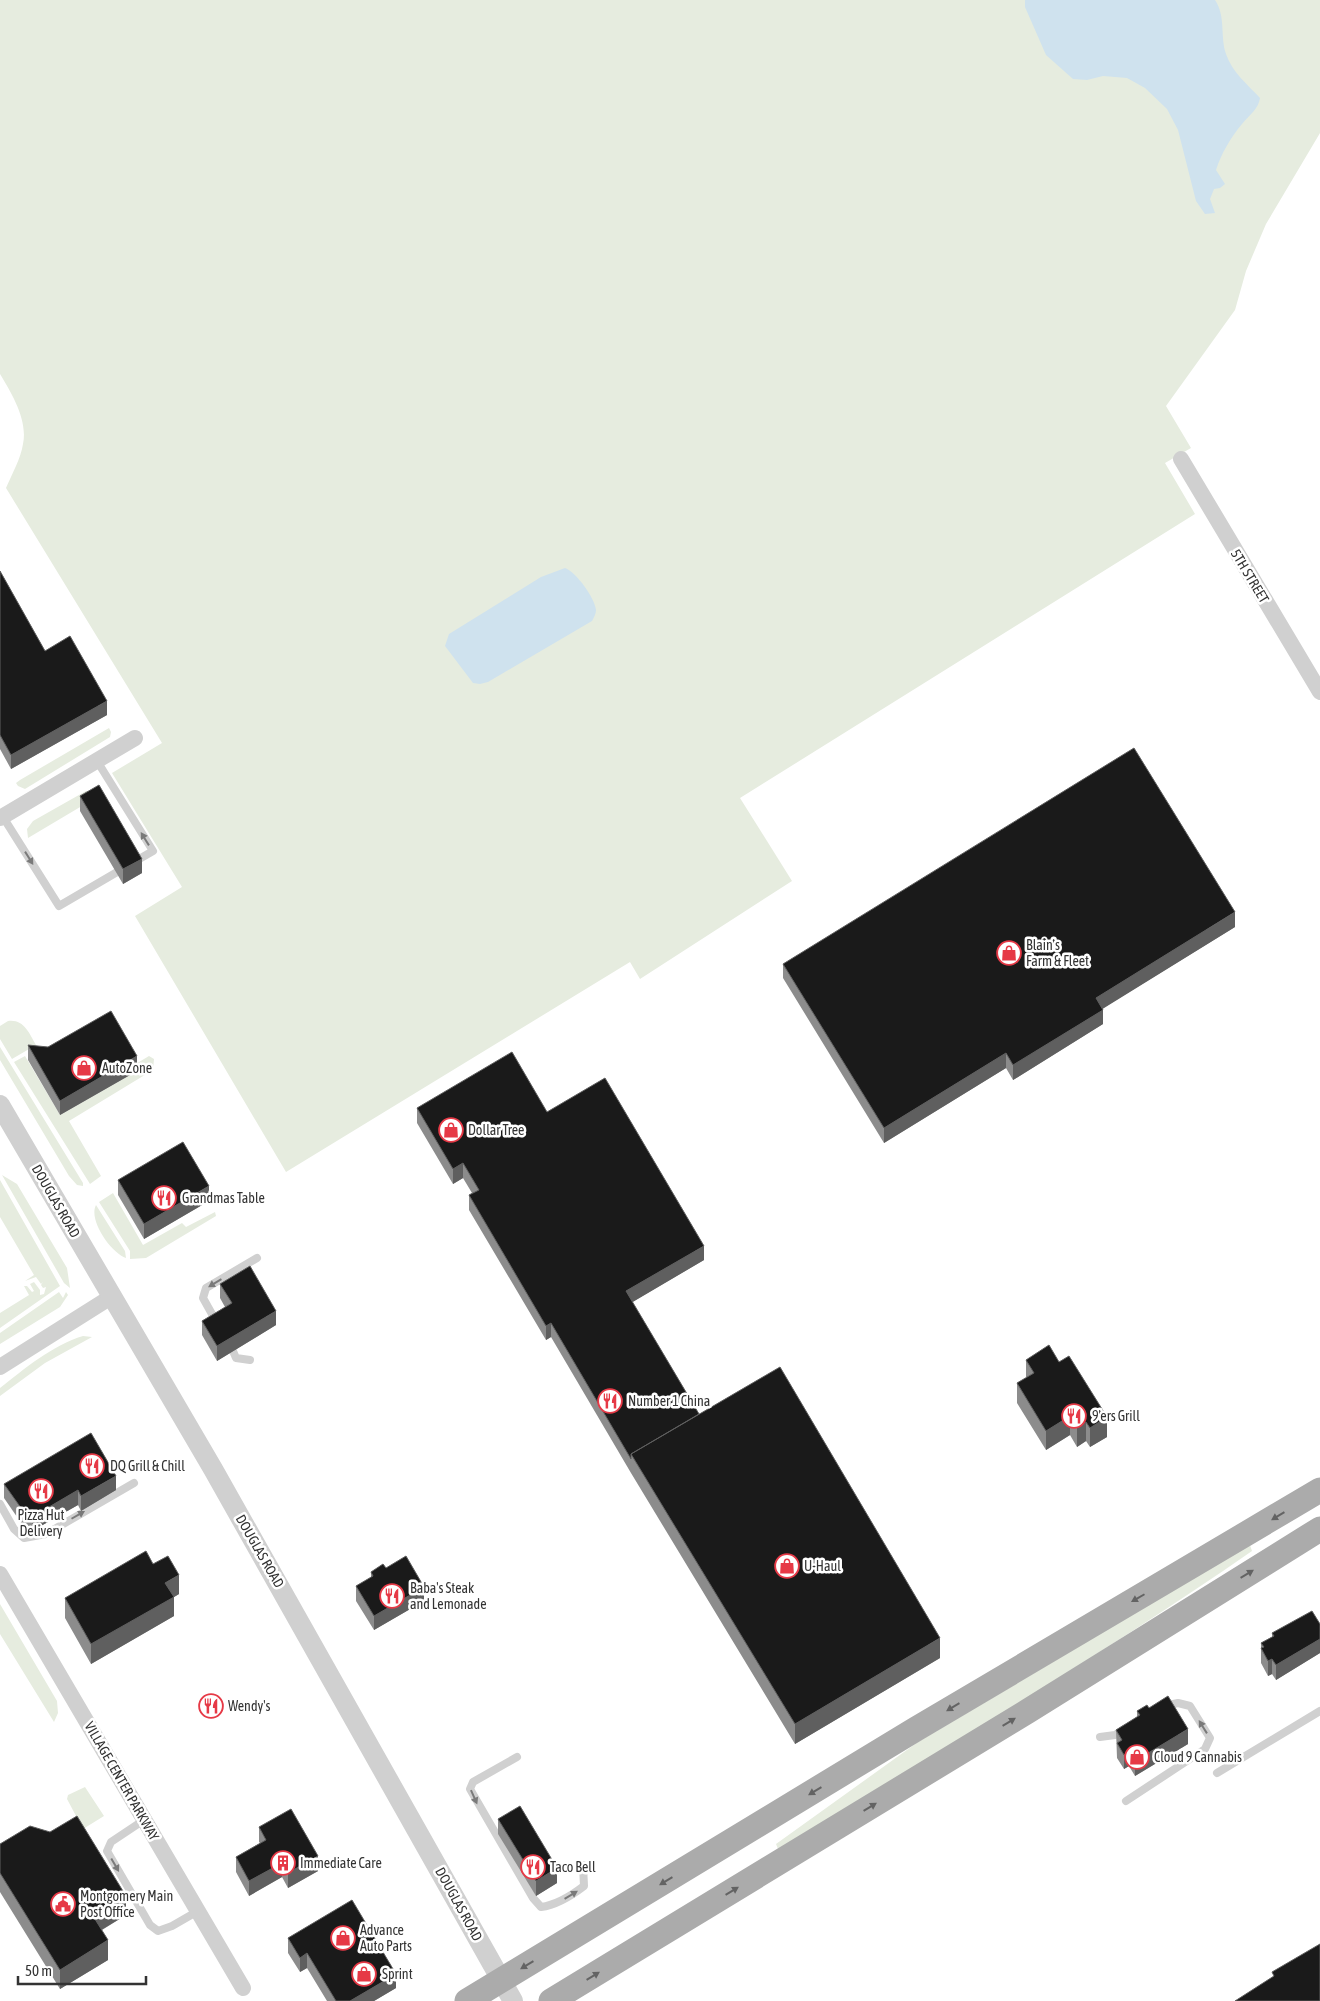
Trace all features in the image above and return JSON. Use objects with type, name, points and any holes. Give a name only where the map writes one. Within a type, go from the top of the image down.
[{"type":"main road","points":[[467,2001],[508,1991],[950,1709],[1320,1490]]},
{"type":"main road","points":[[551,2001],[1019,1716],[1320,1529]]},
{"type":"street","name":"5TH STREET","points":[[1180,459],[1320,692]]},
{"type":"street","points":[[1,817],[135,738]]},
{"type":"street","name":"DOUGLAS ROAD","points":[[0,1105],[213,1469],[508,1991]]},
{"type":"street","points":[[0,1367],[111,1297]]},
{"type":"street","name":"VILLAGE CENTER PARKWAY","points":[[0,1574],[243,1988]]},
{"type":"lane","points":[[1,817],[59,906],[153,851],[97,761]]},
{"type":"lane","points":[[218,1326],[203,1298],[206,1288],[257,1258]]},
{"type":"lane","points":[[233,1351],[236,1358],[250,1360]]},
{"type":"lane","points":[[0,1504],[14,1529],[24,1538],[37,1536],[46,1534],[134,1483]]},
{"type":"lane","points":[[1126,1801],[1205,1749],[1210,1738],[1190,1706],[1178,1702],[1167,1704],[1160,1708]]},
{"type":"lane","points":[[1217,1773],[1320,1711]]},
{"type":"lane","points":[[1100,1737],[1115,1735],[1130,1726]]},
{"type":"lane","points":[[517,1757],[473,1782],[470,1789],[533,1898],[541,1906],[551,1906],[573,1895],[584,1886],[583,1865]]},
{"type":"lane","points":[[144,1820],[111,1842],[107,1851],[150,1925],[158,1931],[172,1926],[198,1911]]},
{"type":"shaded area","points":[[0,0],[1320,0],[1320,133],[1266,224],[1246,271],[1235,310],[1166,406],[1191,448],[1165,463],[1195,514],[740,798],[792,881],[640,979],[630,962],[286,1172],[135,916],[182,887],[112,773],[162,743],[6,488],[20,455],[24,435],[18,408],[0,374]]},
{"type":"shaded area","points":[[109,728],[111,732],[110,737],[25,789],[16,783],[20,780]]},
{"type":"shaded area","points":[[86,791],[91,791],[97,797],[28,838],[27,829],[33,821]]},
{"type":"shaded area","points":[[8,1021],[18,1022],[22,1025],[36,1045],[12,1059],[0,1039],[0,1026]]},
{"type":"shaded area","points":[[0,1047],[83,1183],[83,1186],[77,1185],[69,1176],[0,1060]]},
{"type":"shaded area","points":[[25,1056],[60,1115],[137,1071],[134,1065],[149,1056],[154,1059],[153,1070],[69,1121],[101,1176],[90,1184],[14,1062]]},
{"type":"shaded area","points":[[2,1175],[17,1184],[67,1268],[70,1288],[64,1283]]},
{"type":"shaded area","points":[[0,1180],[60,1286],[0,1328],[0,1313],[29,1295],[24,1286],[27,1286],[32,1292],[34,1291],[30,1284],[34,1282],[40,1290],[40,1295],[44,1294],[46,1287],[43,1288],[41,1285],[43,1282],[41,1284],[36,1277],[25,1281],[34,1275],[0,1217]]},
{"type":"shaded area","points":[[113,1193],[143,1245],[182,1223],[186,1227],[215,1212],[216,1216],[146,1258],[130,1259],[130,1251],[99,1202]]},
{"type":"shaded area","points":[[96,1205],[125,1251],[126,1258],[114,1250],[102,1235],[95,1219],[94,1211]]},
{"type":"shaded area","points":[[59,1292],[63,1298],[66,1292],[68,1295],[60,1307],[0,1344],[0,1333]]},
{"type":"shaded area","points":[[83,1336],[92,1337],[45,1363],[0,1396],[0,1388],[29,1366],[50,1351]]},
{"type":"shaded area","points":[[1250,1545],[1252,1551],[1136,1629],[778,1849],[776,1844],[918,1742]]},
{"type":"shaded area","points":[[0,1604],[57,1701],[58,1713],[54,1722],[0,1634]]},
{"type":"shaded area","points":[[85,1787],[104,1816],[83,1829],[67,1799],[68,1795]]},
{"type":"water","points":[[1025,0],[1215,0],[1221,13],[1224,47],[1229,61],[1241,78],[1260,98],[1256,109],[1230,140],[1218,164],[1216,170],[1225,184],[1220,188],[1214,189],[1210,199],[1215,213],[1205,214],[1196,201],[1178,130],[1167,109],[1145,88],[1127,78],[1103,76],[1087,80],[1073,79],[1046,55],[1025,7]]},
{"type":"water","points":[[565,568],[589,592],[596,610],[592,621],[488,682],[473,683],[445,646],[449,634],[541,577]]},
{"type":"building","points":[[0,571],[45,651],[70,636],[107,701],[11,755],[0,735]]},
{"type":"building","name":"Blain's Farm & Fleet","points":[[1134,748],[1235,912],[1096,998],[1103,1010],[1013,1065],[1006,1053],[884,1128],[783,964]]},
{"type":"building","points":[[99,785],[142,859],[123,869],[80,796]]},
{"type":"building","name":"AutoZone","points":[[111,1011],[137,1056],[60,1101],[28,1045],[48,1047]]},
{"type":"building","points":[[512,1052],[547,1112],[605,1078],[704,1246],[626,1291],[699,1414],[631,1454],[631,1459],[551,1323],[546,1326],[469,1195],[479,1190],[463,1163],[453,1169],[417,1108]]},
{"type":"building","name":"Grandmas Table","points":[[183,1142],[209,1186],[144,1224],[118,1180]]},
{"type":"building","points":[[250,1266],[276,1311],[217,1346],[202,1321],[232,1303],[220,1284]]},
{"type":"building","points":[[1049,1345],[1059,1362],[1069,1356],[1107,1417],[1090,1428],[1086,1422],[1077,1427],[1070,1416],[1046,1431],[1017,1383],[1034,1373],[1026,1360]]},
{"type":"building","name":"U-Haul","points":[[780,1367],[940,1638],[795,1724],[631,1454]]},
{"type":"building","points":[[91,1433],[116,1476],[81,1496],[78,1490],[32,1517],[26,1515],[4,1484]]},
{"type":"building","points":[[146,1551],[153,1564],[168,1556],[179,1575],[165,1583],[174,1597],[91,1644],[65,1598]]},
{"type":"building","points":[[406,1556],[424,1587],[374,1616],[356,1586],[373,1576],[371,1572],[383,1564],[386,1568]]},
{"type":"building","points":[[1312,1611],[1320,1624],[1320,1639],[1276,1665],[1272,1659],[1268,1661],[1261,1648],[1264,1647],[1261,1643],[1274,1636],[1272,1633]]},
{"type":"building","points":[[1168,1696],[1188,1729],[1135,1761],[1129,1751],[1124,1755],[1117,1743],[1122,1740],[1116,1730],[1140,1715],[1137,1711],[1147,1705],[1149,1708]]},
{"type":"building","points":[[520,1806],[557,1868],[536,1881],[498,1819]]},
{"type":"building","name":"Immediate Care","points":[[291,1809],[318,1856],[288,1873],[282,1863],[249,1881],[236,1857],[266,1840],[259,1827]]},
{"type":"building","name":"Montgomery Main Post Office","points":[[77,1816],[126,1896],[93,1916],[108,1940],[60,1970],[0,1873],[0,1844],[30,1826],[50,1832]]},
{"type":"building","points":[[352,1900],[396,1974],[350,2001],[336,2001],[307,1953],[300,1958],[288,1938]]},
{"type":"building","points":[[1320,1944],[1320,2001],[1235,2001],[1274,1976],[1272,1972]]},
{"type":"place","name":"Blain's Farm & Fleet","points":[[1009,953]]},
{"type":"place","name":"AutoZone","points":[[84,1068]]},
{"type":"place","name":"Dollar Tree","points":[[451,1130]]},
{"type":"place","name":"Grandmas Table","points":[[164,1198]]},
{"type":"place","name":"Number 1 China","points":[[610,1401]]},
{"type":"place","name":"9'ers Grill","points":[[1074,1416]]},
{"type":"place","name":"DQ Grill & Chill","points":[[92,1466]]},
{"type":"place","name":"Pizza Hut Delivery","points":[[41,1491]]},
{"type":"place","name":"U-Haul","points":[[787,1566]]},
{"type":"place","name":"Baba's Steak and Lemonade","points":[[392,1596]]},
{"type":"place","name":"Wendy's","points":[[211,1706]]},
{"type":"place","name":"Cloud 9 Cannabis","points":[[1137,1757]]},
{"type":"place","name":"Immediate Care","points":[[283,1863]]},
{"type":"place","name":"Taco Bell","points":[[533,1867]]},
{"type":"place","name":"Montgomery Main Post Office","points":[[63,1904]]},
{"type":"place","name":"Advance Auto Parts","points":[[343,1938]]},
{"type":"place","name":"Sprint","points":[[364,1974]]}]
